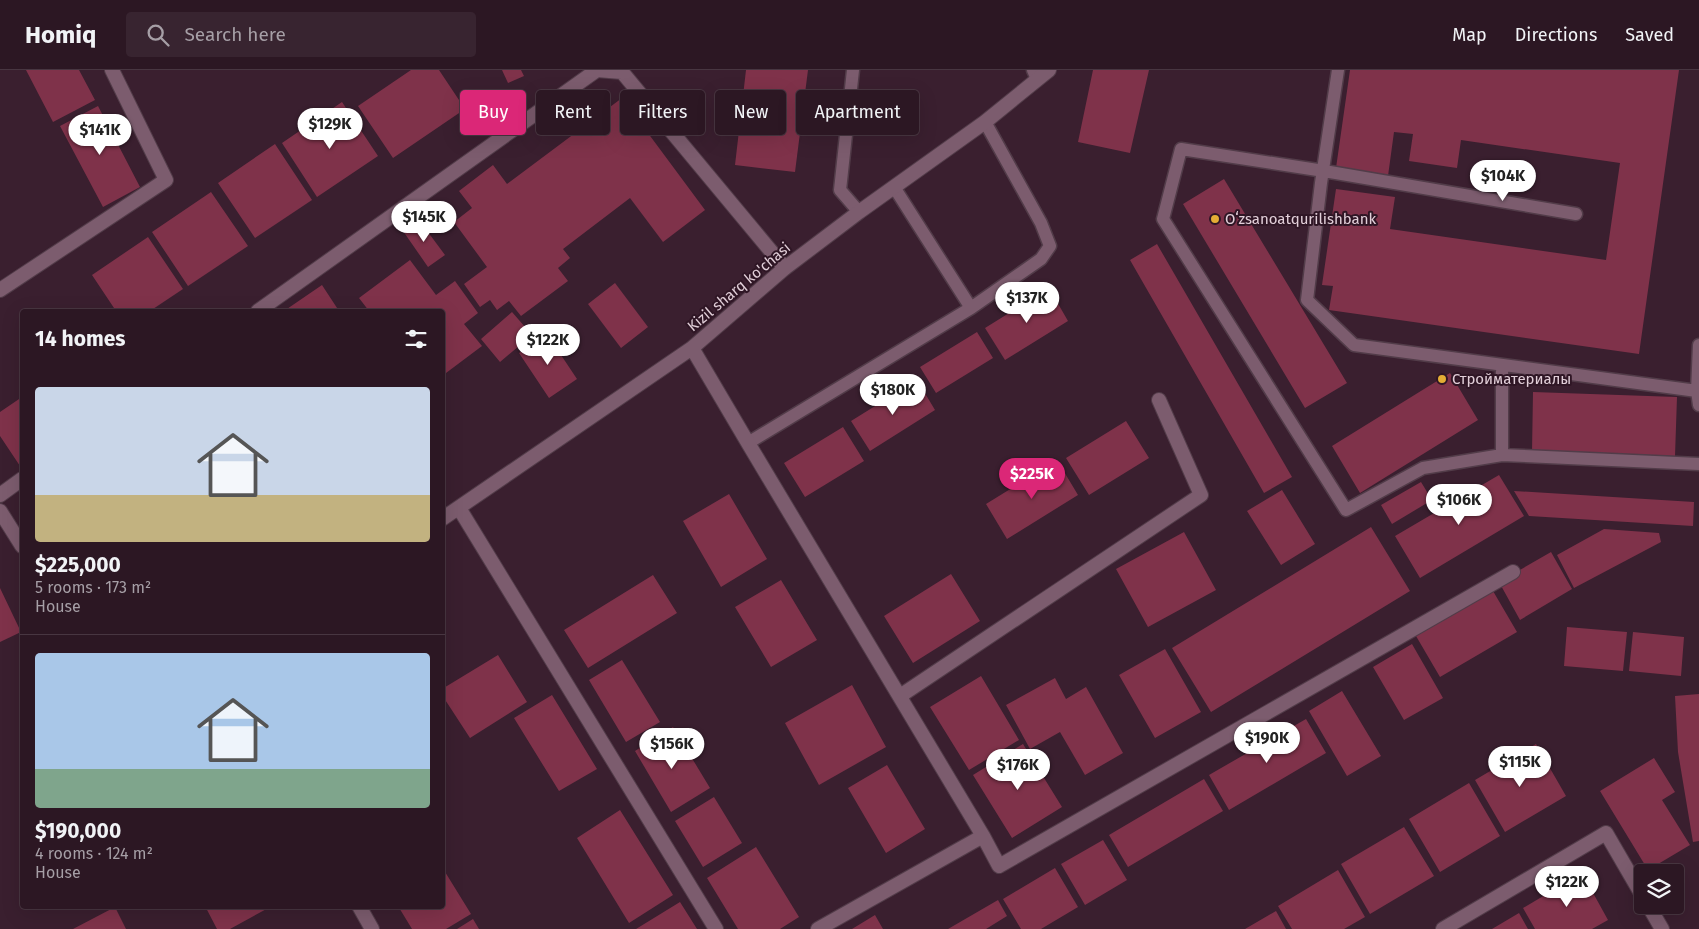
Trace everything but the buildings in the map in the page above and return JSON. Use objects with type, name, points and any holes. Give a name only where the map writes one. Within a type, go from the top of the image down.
[{"type":"street","points":[[0,290],[166,180],[112,70]]},
{"type":"street","points":[[261,309],[596,70],[622,72],[785,268]]},
{"type":"street","name":"Kizil sharq ko'chasi","points":[[445,517],[692,348],[785,268],[984,122],[1035,75],[1049,70]]},
{"type":"street","points":[[692,348],[984,836],[999,866],[1513,572]]},
{"type":"street","points":[[900,696],[1201,495],[1158,400]]},
{"type":"street","points":[[0,495],[20,480]]},
{"type":"street","points":[[459,508],[716,929]]},
{"type":"street","points":[[0,511],[20,543]]},
{"type":"street","points":[[1443,929],[1606,834],[1634,881]]},
{"type":"street","points":[[818,929],[984,836]]},
{"type":"street","points":[[361,909],[372,929]]},
{"type":"street","points":[[1653,914],[1662,929]]},
{"type":"lane","points":[[853,70],[840,190],[859,212]]},
{"type":"lane","points":[[1338,70],[1307,300],[1354,345],[1697,391]]},
{"type":"lane","points":[[748,443],[971,308],[1041,259],[1050,246],[1041,223],[984,122]]},
{"type":"lane","points":[[1576,214],[1324,171],[1181,149],[1163,219],[1346,510],[1423,468],[1502,455],[1699,464]]},
{"type":"lane","points":[[894,187],[971,308]]},
{"type":"lane","points":[[1699,345],[1697,391],[1699,406]]},
{"type":"lane","points":[[1502,365],[1502,455]]},
{"type":"place","name":"Oʻzsanoatqurilishbank","points":[[1215,219]]},
{"type":"place","name":"Стройматериалы","points":[[1442,379]]}]
